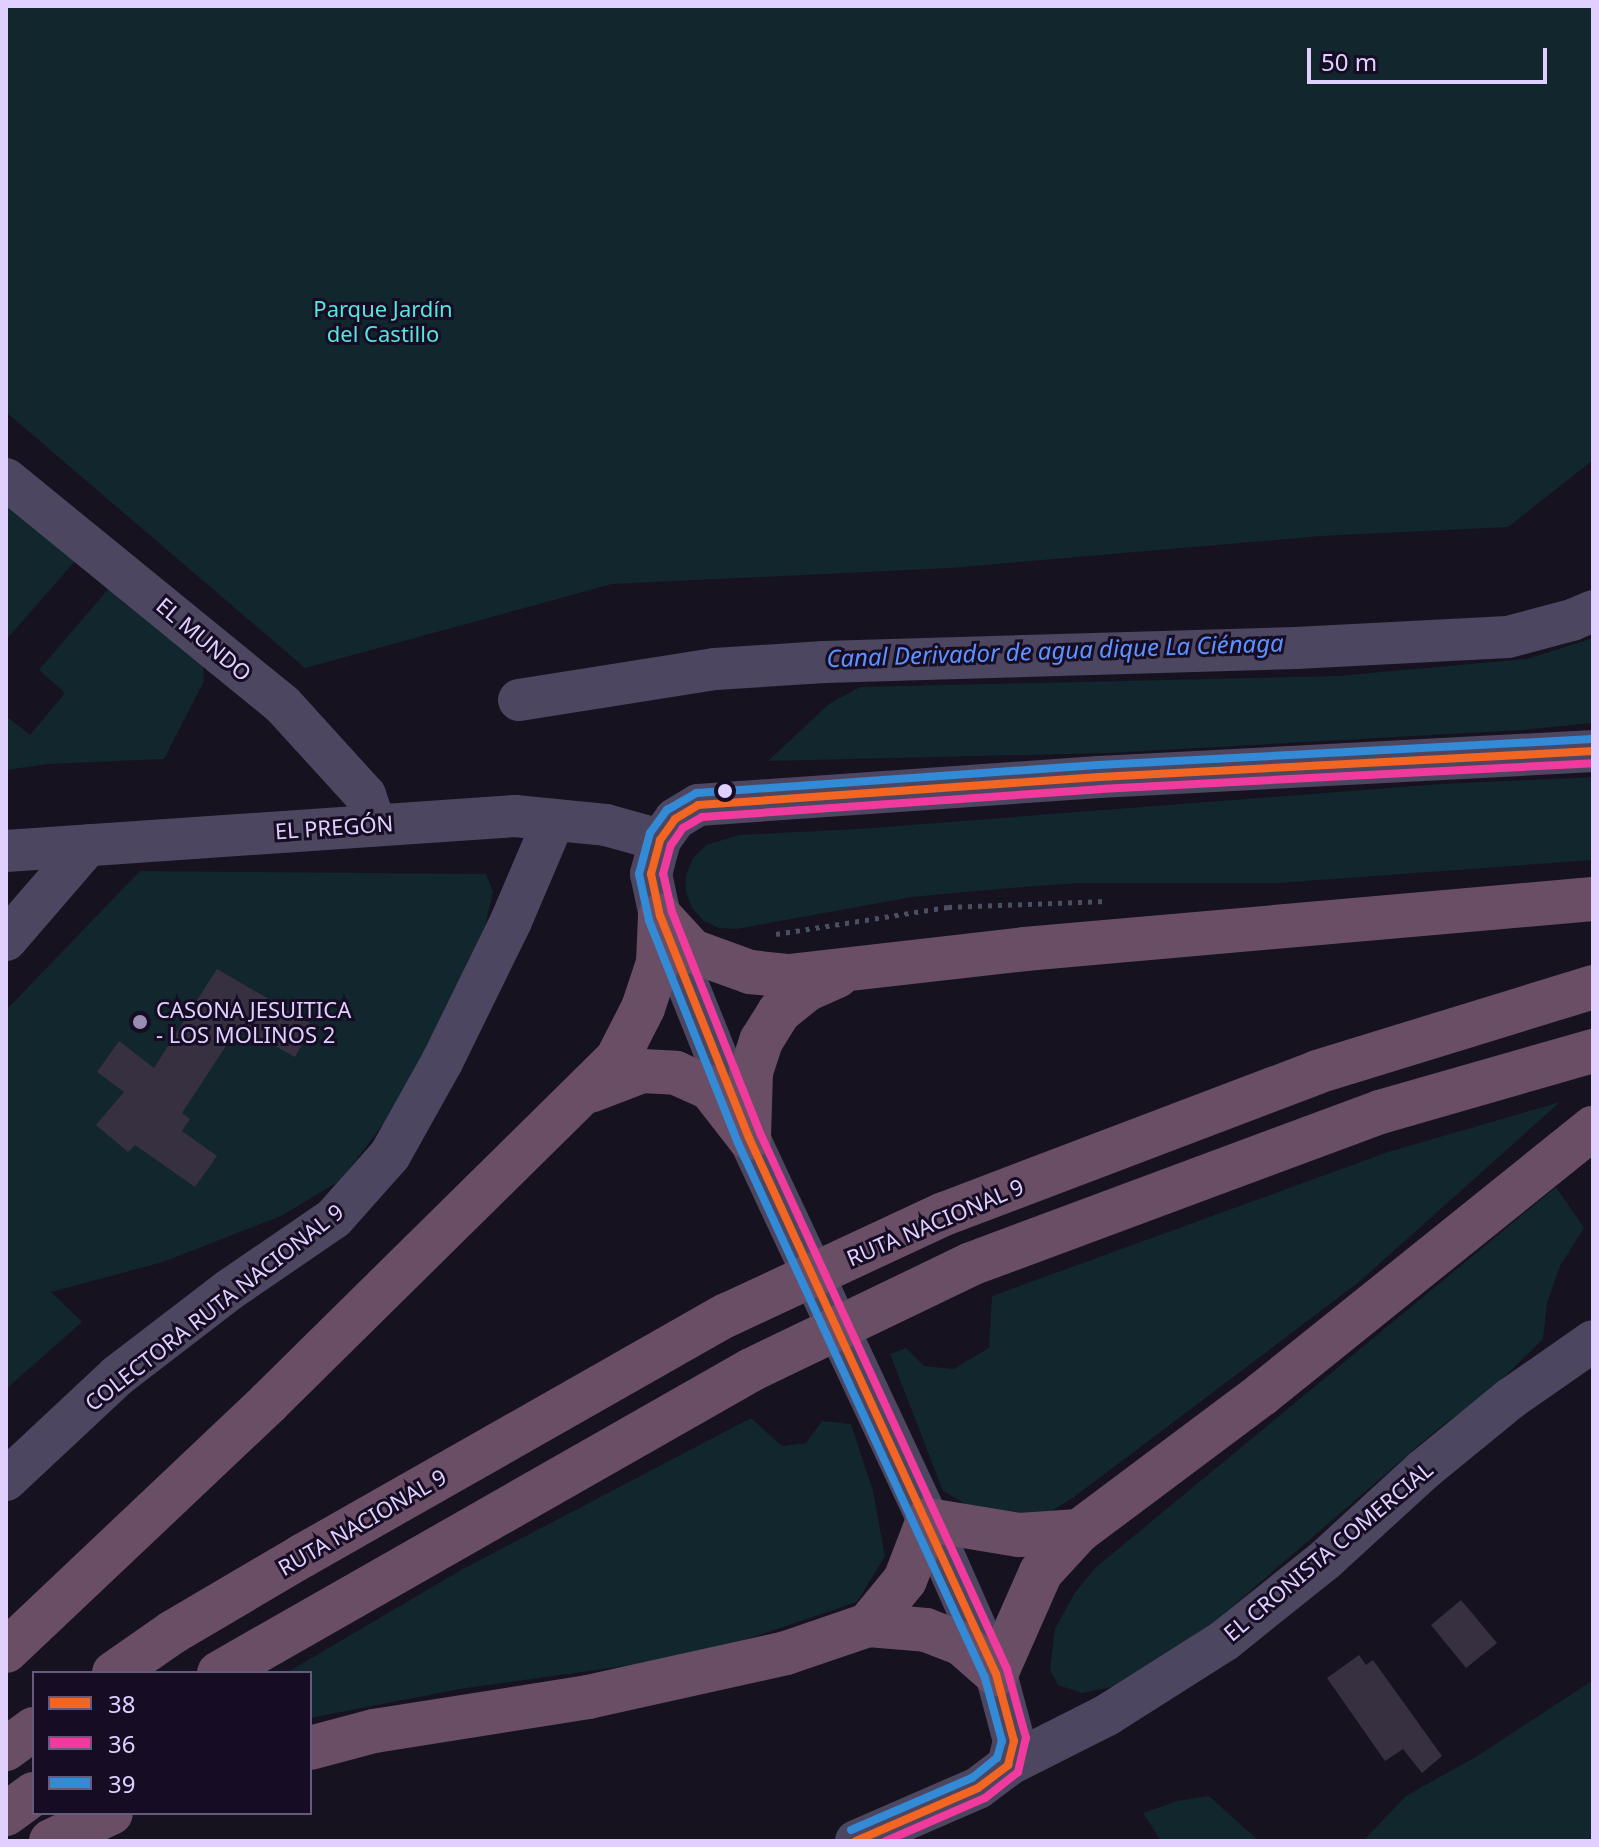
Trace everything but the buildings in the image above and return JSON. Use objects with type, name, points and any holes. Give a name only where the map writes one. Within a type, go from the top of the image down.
[{"type":"highway","points":[[660,916],[692,951],[750,972],[789,976],[857,967],[1593,899]]},
{"type":"highway","points":[[6,1651],[269,1402],[617,1059],[643,1008],[658,963],[660,916]]},
{"type":"highway","points":[[749,1138],[751,1072],[767,1031],[779,1012],[806,990],[857,967]]},
{"type":"highway","name":"RUTA NACIONAL 9","points":[[117,1671],[173,1632],[302,1556],[727,1315],[944,1214],[1317,1072],[1593,987]]},
{"type":"highway","points":[[223,1671],[751,1370],[971,1264],[1380,1112],[1593,1051]]},
{"type":"highway","points":[[581,1095],[642,1071],[676,1073],[710,1088],[749,1138]]},
{"type":"highway","points":[[312,1747],[374,1731],[603,1694],[786,1653],[868,1625],[926,1630],[962,1644],[996,1674],[1018,1616],[1041,1572],[1079,1531],[1262,1394],[1593,1128]]},
{"type":"highway","points":[[868,1625],[905,1580],[928,1520],[1019,1535],[1079,1531]]},
{"type":"highway","points":[[6,1749],[32,1730]]},
{"type":"highway","points":[[6,1814],[32,1795]]},
{"type":"highway","points":[[51,1841],[107,1815]]},
{"type":"street","name":"EL MUNDO","points":[[6,479],[283,705],[365,795],[375,824]]},
{"type":"street","points":[[519,700],[715,669],[793,664],[1296,648],[1508,637],[1572,620],[1593,611]]},
{"type":"street","points":[[1008,1765],[1014,1741],[996,1674],[928,1520],[749,1138],[660,916],[651,874],[660,840],[675,819],[698,805],[1099,777],[1593,751]]},
{"type":"street","name":"EL PREGÓN","points":[[6,851],[515,816],[606,825],[660,840]]},
{"type":"street","name":"COLECTORA RUTA NACIONAL 9","points":[[6,1480],[117,1376],[229,1290],[334,1218],[390,1155],[483,977],[554,820]]},
{"type":"street","points":[[6,940],[88,845]]},
{"type":"street","name":"EL CRONISTA COMERCIAL","points":[[856,1841],[978,1788],[1008,1765],[1107,1715],[1225,1640],[1326,1559],[1422,1471],[1510,1399],[1593,1341]]},
{"type":"green space","name":"Parque Jardín del Castillo","points":[[6,6],[1593,6],[1593,460],[1508,527],[1321,536],[950,568],[612,584],[305,668],[6,412]]},
{"type":"green space","points":[[6,503],[76,560],[6,640]]},
{"type":"green space","points":[[110,587],[203,662],[204,681],[164,759],[48,764],[6,770],[6,716],[30,735],[65,693],[39,670]]},
{"type":"green space","points":[[1593,638],[1593,723],[1522,730],[1108,753],[768,761],[829,704],[860,687],[1337,676],[1527,659]]},
{"type":"green space","points":[[1593,777],[1593,860],[1278,883],[1080,883],[1010,888],[912,897],[736,929],[719,928],[704,921],[692,908],[686,892],[686,875],[693,858],[706,845],[739,835],[858,829],[1441,784]]},
{"type":"green space","points":[[140,871],[486,874],[493,892],[485,926],[402,1099],[341,1180],[281,1216],[163,1262],[51,1292],[82,1322],[6,1389],[6,1010]]},
{"type":"green space","points":[[1560,1102],[1359,1282],[1074,1497],[1043,1516],[1017,1515],[967,1505],[943,1491],[890,1354],[906,1348],[924,1366],[953,1369],[989,1348],[992,1296],[1388,1152]]},
{"type":"green space","points":[[1556,1187],[1584,1228],[1560,1266],[1547,1303],[1543,1339],[1492,1389],[1439,1428],[1198,1636],[1116,1686],[1082,1693],[1058,1685],[1050,1670],[1055,1629],[1074,1594],[1094,1569]]},
{"type":"green space","points":[[751,1418],[782,1446],[806,1443],[822,1421],[851,1424],[873,1491],[885,1556],[857,1602],[697,1656],[460,1689],[312,1718],[312,1671],[289,1671],[461,1570]]},
{"type":"green space","points":[[1593,1680],[1593,1841],[1363,1841],[1406,1796],[1479,1755]]},
{"type":"green space","points":[[1209,1796],[1259,1841],[1161,1841],[1143,1813],[1177,1801]]},
{"type":"transit line","name":"39","points":[[851,1830],[972,1778],[997,1758],[1002,1741],[985,1678],[738,1143],[649,920],[639,874],[650,833],[667,810],[697,793],[1098,765],[1592,739]]},
{"type":"transit line","name":"38","points":[[856,1841],[978,1788],[1008,1765],[1014,1741],[996,1674],[749,1138],[660,916],[651,874],[660,840],[675,819],[698,805],[1099,777],[1593,751]]},
{"type":"transit line","name":"36","points":[[886,1841],[985,1798],[1018,1772],[1026,1738],[1007,1669],[760,1133],[672,912],[663,874],[671,845],[683,828],[702,817],[1100,789],[1593,763]]},
{"type":"place","name":"CASONA JESUITICA - LOS MOLINOS 2","points":[[140,1022]]},
{"type":"water label","name":"Canal Derivador de agua dique La Ciénaga","points":[[1055,650]]}]
